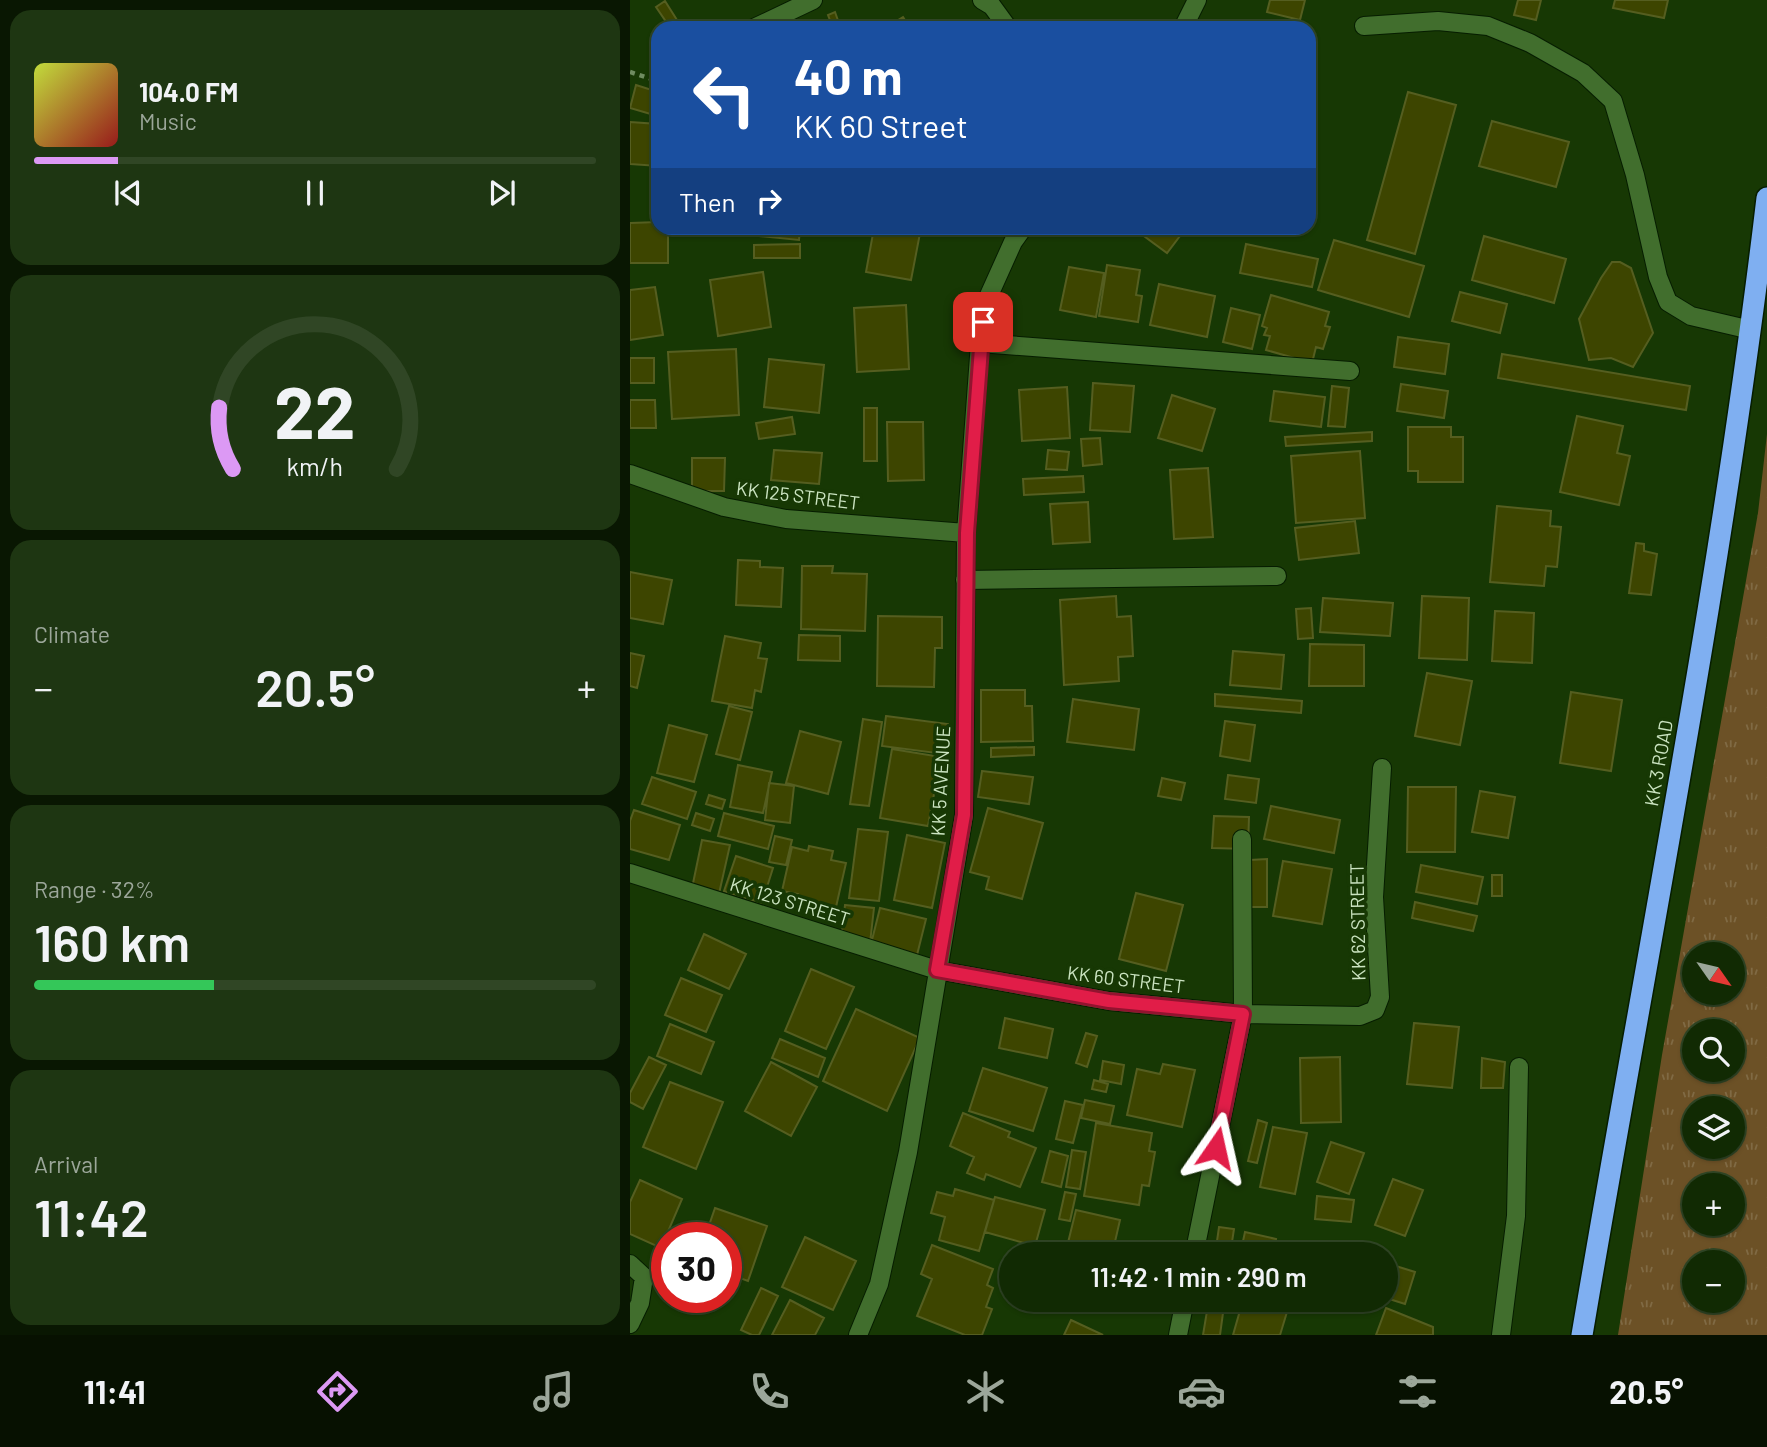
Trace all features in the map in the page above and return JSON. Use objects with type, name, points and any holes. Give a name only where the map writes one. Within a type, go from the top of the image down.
[{"type":"highway","name":"KK 3 ROAD","points":[[1583,1335],[1707,612],[1751,330],[1767,198]]},
{"type":"street","points":[[769,21],[813,0]]},
{"type":"street","points":[[982,0],[992,6],[1003,21]]},
{"type":"street","points":[[1186,21],[1197,0]]},
{"type":"street","points":[[1364,26],[1438,21],[1488,26],[1530,43],[1583,73],[1613,101],[1632,164],[1658,277],[1668,302],[1691,316],[1751,330]]},
{"type":"street","name":"KK 5 AVENUE","points":[[858,1335],[878,1284],[905,1165],[964,815],[965,580],[980,343],[986,302],[1018,235]]},
{"type":"street","points":[[980,343],[1350,371]]},
{"type":"street","name":"KK 125 STREET","points":[[630,474],[724,508],[786,519],[967,533]]},
{"type":"street","points":[[965,580],[1278,576]]},
{"type":"street","name":"KK 62 STREET","points":[[1312,1015],[1360,1016],[1375,1010],[1380,997],[1374,897],[1382,768]]},
{"type":"street","points":[[1197,1242],[1243,1014],[1242,839]]},
{"type":"street","name":"KK 123 STREET","points":[[630,873],[937,970]]},
{"type":"street","name":"KK 60 STREET","points":[[937,970],[1109,1001],[1243,1014],[1312,1015]]},
{"type":"street","points":[[1501,1335],[1516,1216],[1520,1067]]},
{"type":"street","points":[[630,1264],[644,1277],[640,1303],[630,1324]]},
{"type":"street","points":[[1178,1335],[1183,1312]]},
{"type":"path","points":[[630,72],[651,79]]},
{"type":"green space","points":[[1767,434],[1767,1335],[1618,1335],[1682,942],[1682,1005],[1745,1005],[1745,942],[1682,942],[1758,513]]},
{"type":"building","points":[[1270,0],[1305,0],[1300,20],[1267,12]]},
{"type":"building","points":[[1518,0],[1541,0],[1536,20],[1514,15]]},
{"type":"building","points":[[1615,0],[1668,0],[1664,18],[1613,8]]},
{"type":"building","points":[[665,1],[677,20],[666,21],[656,7]]},
{"type":"building","points":[[835,12],[838,21],[830,21],[828,15]]},
{"type":"building","points":[[636,85],[651,90],[651,114],[630,108]]},
{"type":"building","points":[[1408,92],[1456,105],[1415,254],[1367,240]]},
{"type":"building","points":[[1492,121],[1569,142],[1556,187],[1479,166]]},
{"type":"building","points":[[630,122],[651,124],[651,166],[630,164]]},
{"type":"building","points":[[651,222],[651,235],[668,235],[668,263],[630,263],[630,223]]},
{"type":"building","points":[[760,235],[799,235],[799,240]]},
{"type":"building","points":[[873,235],[920,235],[911,280],[866,272]]},
{"type":"building","points":[[1143,235],[1181,235],[1167,253]]},
{"type":"building","points":[[1484,236],[1566,259],[1554,303],[1472,280]]},
{"type":"building","points":[[1334,240],[1424,266],[1409,317],[1318,290]]},
{"type":"building","points":[[800,244],[800,258],[754,258],[754,245]]},
{"type":"building","points":[[1246,244],[1318,259],[1312,287],[1240,273]]},
{"type":"building","points":[[1612,262],[1620,262],[1631,268],[1653,333],[1633,367],[1611,358],[1589,360],[1579,319]]},
{"type":"building","points":[[1107,265],[1140,270],[1136,295],[1142,296],[1138,322],[1099,316]]},
{"type":"building","points":[[1069,267],[1104,273],[1096,317],[1060,310]]},
{"type":"building","points":[[763,272],[771,327],[718,336],[710,280]]},
{"type":"building","points":[[1159,284],[1215,296],[1207,337],[1150,325]]},
{"type":"building","points":[[655,287],[663,335],[630,340],[630,290]]},
{"type":"building","points":[[1460,292],[1507,304],[1500,333],[1452,321]]},
{"type":"building","points":[[1271,295],[1329,312],[1325,326],[1330,327],[1323,349],[1316,347],[1312,363],[1266,350],[1270,336],[1264,335],[1267,328],[1262,326]]},
{"type":"building","points":[[906,305],[909,369],[857,372],[854,308]]},
{"type":"building","points":[[1231,308],[1260,315],[1252,349],[1223,342]]},
{"type":"building","points":[[1398,337],[1449,344],[1445,374],[1394,367]]},
{"type":"building","points":[[736,349],[739,415],[672,419],[668,352]]},
{"type":"building","points":[[1502,354],[1690,386],[1686,410],[1498,378]]},
{"type":"building","points":[[630,358],[654,358],[654,383],[630,383]]},
{"type":"building","points":[[769,359],[824,365],[819,413],[764,407]]},
{"type":"building","points":[[1093,383],[1134,386],[1130,432],[1090,430]]},
{"type":"building","points":[[1401,384],[1448,391],[1444,418],[1397,411]]},
{"type":"building","points":[[1332,386],[1349,388],[1345,427],[1328,426]]},
{"type":"building","points":[[1067,387],[1070,438],[1022,441],[1019,390]]},
{"type":"building","points":[[1274,391],[1325,397],[1321,427],[1270,421]]},
{"type":"building","points":[[1172,395],[1215,409],[1202,451],[1158,438]]},
{"type":"building","points":[[630,400],[655,400],[656,428],[630,428]]},
{"type":"building","points":[[864,408],[877,408],[877,461],[864,461]]},
{"type":"building","points":[[1577,416],[1623,426],[1617,453],[1630,456],[1619,505],[1560,492]]},
{"type":"building","points":[[792,417],[795,434],[759,439],[756,423]]},
{"type":"building","points":[[887,422],[923,422],[924,480],[888,481]]},
{"type":"building","points":[[1408,427],[1451,427],[1451,437],[1463,437],[1463,482],[1418,482],[1418,471],[1408,471]]},
{"type":"building","points":[[1372,432],[1372,441],[1286,446],[1285,437]]},
{"type":"building","points":[[1100,438],[1102,464],[1083,466],[1081,439]]},
{"type":"building","points":[[774,450],[822,453],[819,484],[771,480]]},
{"type":"building","points":[[1048,450],[1069,452],[1067,470],[1046,469]]},
{"type":"building","points":[[1360,451],[1365,518],[1296,523],[1291,456]]},
{"type":"building","points":[[692,458],[725,458],[724,491],[692,491]]},
{"type":"building","points":[[1208,468],[1213,537],[1174,539],[1170,470]]},
{"type":"building","points":[[1083,476],[1084,492],[1024,495],[1023,479]]},
{"type":"building","points":[[1088,502],[1090,542],[1053,544],[1050,504]]},
{"type":"building","points":[[1497,506],[1551,511],[1550,526],[1561,527],[1557,567],[1546,566],[1544,586],[1490,582]]},
{"type":"building","points":[[1355,521],[1359,553],[1299,560],[1295,528]]},
{"type":"building","points":[[1636,543],[1644,544],[1644,551],[1657,554],[1651,595],[1629,593]]},
{"type":"building","points":[[738,560],[760,561],[760,567],[783,568],[781,607],[736,605]]},
{"type":"building","points":[[802,566],[833,566],[832,573],[867,574],[865,631],[801,629]]},
{"type":"building","points":[[630,572],[672,580],[663,624],[630,618]]},
{"type":"building","points":[[1116,596],[1117,617],[1131,616],[1133,656],[1118,657],[1119,681],[1064,685],[1060,600]]},
{"type":"building","points":[[1422,596],[1469,598],[1467,660],[1419,658]]},
{"type":"building","points":[[1323,598],[1393,603],[1390,636],[1320,632]]},
{"type":"building","points":[[1311,608],[1313,638],[1298,639],[1296,609]]},
{"type":"building","points":[[1495,611],[1534,613],[1532,663],[1492,661]]},
{"type":"building","points":[[878,616],[942,617],[942,648],[935,648],[934,687],[877,686]]},
{"type":"building","points":[[799,635],[840,636],[840,661],[798,660]]},
{"type":"building","points":[[725,636],[761,643],[758,658],[767,659],[761,692],[755,690],[752,708],[712,701]]},
{"type":"building","points":[[1310,644],[1364,645],[1364,686],[1309,686]]},
{"type":"building","points":[[1233,651],[1284,655],[1281,689],[1230,685]]},
{"type":"building","points":[[630,653],[644,656],[637,688],[630,686]]},
{"type":"building","points":[[1427,673],[1472,681],[1460,745],[1415,736]]},
{"type":"building","points":[[981,690],[1025,690],[1025,706],[1032,706],[1033,741],[981,742]]},
{"type":"building","points":[[1571,692],[1622,700],[1611,771],[1560,763]]},
{"type":"building","points":[[1215,694],[1302,701],[1301,713],[1215,706]]},
{"type":"building","points":[[1073,699],[1139,709],[1134,750],[1067,742]]},
{"type":"building","points":[[729,706],[752,712],[740,760],[716,754]]},
{"type":"building","points":[[886,716],[948,724],[944,754],[882,746]]},
{"type":"building","points":[[863,719],[882,722],[869,806],[850,804]]},
{"type":"building","points":[[1225,721],[1255,725],[1250,761],[1220,756]]},
{"type":"building","points":[[669,725],[707,735],[694,782],[657,773]]},
{"type":"building","points":[[800,731],[841,742],[828,794],[786,783]]},
{"type":"building","points":[[1034,747],[1034,755],[991,757],[991,748]]},
{"type":"building","points":[[892,749],[941,757],[928,826],[880,818]]},
{"type":"building","points":[[738,765],[772,772],[763,813],[730,807]]},
{"type":"building","points":[[982,771],[1033,777],[1029,804],[978,797]]},
{"type":"building","points":[[1228,775],[1259,779],[1256,803],[1225,799]]},
{"type":"building","points":[[652,777],[696,792],[687,819],[642,804]]},
{"type":"building","points":[[1162,778],[1185,783],[1181,800],[1158,796]]},
{"type":"building","points":[[769,783],[794,786],[790,823],[765,820]]},
{"type":"building","points":[[1408,787],[1456,787],[1455,852],[1407,852]]},
{"type":"building","points":[[1480,791],[1515,797],[1508,838],[1472,832]]},
{"type":"building","points":[[709,795],[725,800],[722,809],[706,804]]},
{"type":"building","points":[[1271,806],[1340,820],[1334,853],[1264,839]]},
{"type":"building","points":[[988,808],[1043,823],[1022,899],[986,889],[989,877],[970,872]]},
{"type":"building","points":[[634,810],[680,825],[669,860],[630,849],[630,821]]},
{"type":"building","points":[[696,813],[714,819],[710,831],[692,825]]},
{"type":"building","points":[[724,813],[774,826],[768,849],[718,836]]},
{"type":"building","points":[[1214,816],[1249,817],[1248,849],[1212,848]]},
{"type":"building","points":[[858,829],[888,832],[879,901],[849,898]]},
{"type":"building","points":[[907,835],[945,843],[932,908],[894,900]]},
{"type":"building","points":[[775,836],[792,840],[786,865],[769,862]]},
{"type":"building","points":[[702,840],[730,845],[718,898],[691,893]]},
{"type":"building","points":[[809,846],[833,851],[831,860],[846,863],[836,907],[816,902],[814,912],[795,907],[798,894],[782,891],[792,847],[808,851]]},
{"type":"building","points":[[736,856],[773,868],[762,903],[724,891]]},
{"type":"building","points":[[1267,859],[1267,907],[1251,907],[1250,860]]},
{"type":"building","points":[[1283,861],[1332,869],[1322,924],[1273,916]]},
{"type":"building","points":[[1421,865],[1483,877],[1477,904],[1416,892]]},
{"type":"building","points":[[1492,875],[1502,875],[1502,896],[1492,896]]},
{"type":"building","points":[[1136,893],[1183,905],[1166,971],[1119,959]]},
{"type":"building","points":[[1415,902],[1477,916],[1473,931],[1412,918]]},
{"type":"building","points":[[845,905],[874,908],[870,943],[841,940]]},
{"type":"building","points":[[880,908],[926,919],[917,955],[871,944]]},
{"type":"building","points":[[704,934],[746,954],[729,989],[688,970]]},
{"type":"building","points":[[811,969],[854,987],[826,1049],[785,1031]]},
{"type":"building","points":[[681,978],[722,995],[706,1032],[665,1015]]},
{"type":"building","points":[[856,1009],[920,1038],[887,1111],[823,1081]]},
{"type":"building","points":[[1005,1018],[1053,1029],[1047,1058],[999,1048]]},
{"type":"building","points":[[1414,1023],[1459,1027],[1452,1088],[1407,1084]]},
{"type":"building","points":[[670,1024],[714,1042],[701,1074],[657,1056]]},
{"type":"building","points":[[1086,1033],[1097,1036],[1087,1067],[1076,1063]]},
{"type":"building","points":[[780,1039],[825,1058],[818,1077],[772,1058]]},
{"type":"building","points":[[649,1057],[666,1065],[643,1109],[630,1102],[630,1093]]},
{"type":"building","points":[[1340,1057],[1341,1122],[1301,1123],[1300,1058]]},
{"type":"building","points":[[1482,1058],[1505,1062],[1503,1088],[1481,1088]]},
{"type":"building","points":[[1103,1061],[1124,1065],[1121,1084],[1100,1080]]},
{"type":"building","points":[[771,1062],[817,1087],[791,1136],[745,1111]]},
{"type":"building","points":[[1163,1064],[1195,1070],[1182,1127],[1127,1115],[1137,1069],[1160,1074]]},
{"type":"building","points":[[983,1068],[1047,1088],[1033,1131],[969,1111]]},
{"type":"building","points":[[1094,1080],[1108,1084],[1106,1092],[1092,1089]]},
{"type":"building","points":[[670,1082],[723,1102],[696,1169],[643,1147]]},
{"type":"building","points":[[1085,1100],[1114,1106],[1110,1124],[1081,1118]]},
{"type":"building","points":[[1065,1101],[1083,1105],[1073,1143],[1056,1139]]},
{"type":"building","points":[[963,1113],[1010,1132],[1008,1137],[1036,1148],[1020,1187],[986,1174],[984,1180],[967,1173],[974,1157],[950,1146]]},
{"type":"building","points":[[1258,1120],[1267,1123],[1257,1163],[1248,1161]]},
{"type":"building","points":[[1096,1123],[1152,1133],[1149,1151],[1155,1152],[1149,1186],[1142,1185],[1139,1205],[1084,1196]]},
{"type":"building","points":[[1273,1127],[1307,1133],[1295,1194],[1260,1187]]},
{"type":"building","points":[[1331,1142],[1364,1153],[1349,1194],[1317,1182]]},
{"type":"building","points":[[1072,1150],[1086,1152],[1080,1189],[1066,1187]]},
{"type":"building","points":[[1050,1151],[1068,1156],[1061,1187],[1042,1182]]},
{"type":"building","points":[[1393,1179],[1423,1190],[1405,1236],[1375,1225]]},
{"type":"building","points":[[640,1180],[682,1199],[672,1222],[651,1222],[651,1243],[630,1234],[630,1202]]},
{"type":"building","points":[[955,1189],[994,1200],[979,1251],[939,1240],[945,1217],[931,1213],[937,1192],[953,1196]]},
{"type":"building","points":[[1065,1192],[1076,1194],[1070,1221],[1059,1219]]},
{"type":"building","points":[[1317,1196],[1354,1200],[1351,1222],[1315,1219]]},
{"type":"building","points":[[995,1197],[1045,1210],[1036,1242],[1021,1242],[985,1232]]},
{"type":"building","points":[[715,1208],[767,1226],[748,1281],[742,1279],[742,1222],[710,1222]]},
{"type":"building","points":[[1076,1210],[1120,1220],[1115,1242],[1068,1242]]},
{"type":"building","points":[[1219,1227],[1234,1229],[1232,1242],[1217,1242]]},
{"type":"building","points":[[1245,1232],[1276,1239],[1275,1242],[1243,1242]]},
{"type":"building","points":[[805,1237],[856,1261],[833,1310],[782,1287]]},
{"type":"building","points":[[932,1245],[993,1269],[987,1285],[993,1288],[986,1307],[992,1309],[982,1335],[965,1335],[917,1316],[932,1279],[921,1274]]},
{"type":"building","points":[[1398,1267],[1415,1272],[1405,1304],[1398,1302]]},
{"type":"building","points":[[761,1288],[778,1296],[759,1335],[752,1335],[741,1330]]},
{"type":"building","points":[[790,1300],[824,1318],[815,1335],[772,1335]]},
{"type":"building","points":[[1207,1312],[1223,1313],[1220,1335],[1203,1335]]},
{"type":"building","points":[[1240,1312],[1287,1312],[1280,1335],[1233,1335]]},
{"type":"building","points":[[1385,1312],[1396,1312],[1433,1327],[1433,1335],[1376,1335]]},
{"type":"building","points":[[1071,1320],[1103,1335],[1064,1335]]},
{"type":"route","points":[[983,322],[965,580],[964,815],[937,970],[1109,1001],[1243,1014],[1216,1148]]}]
